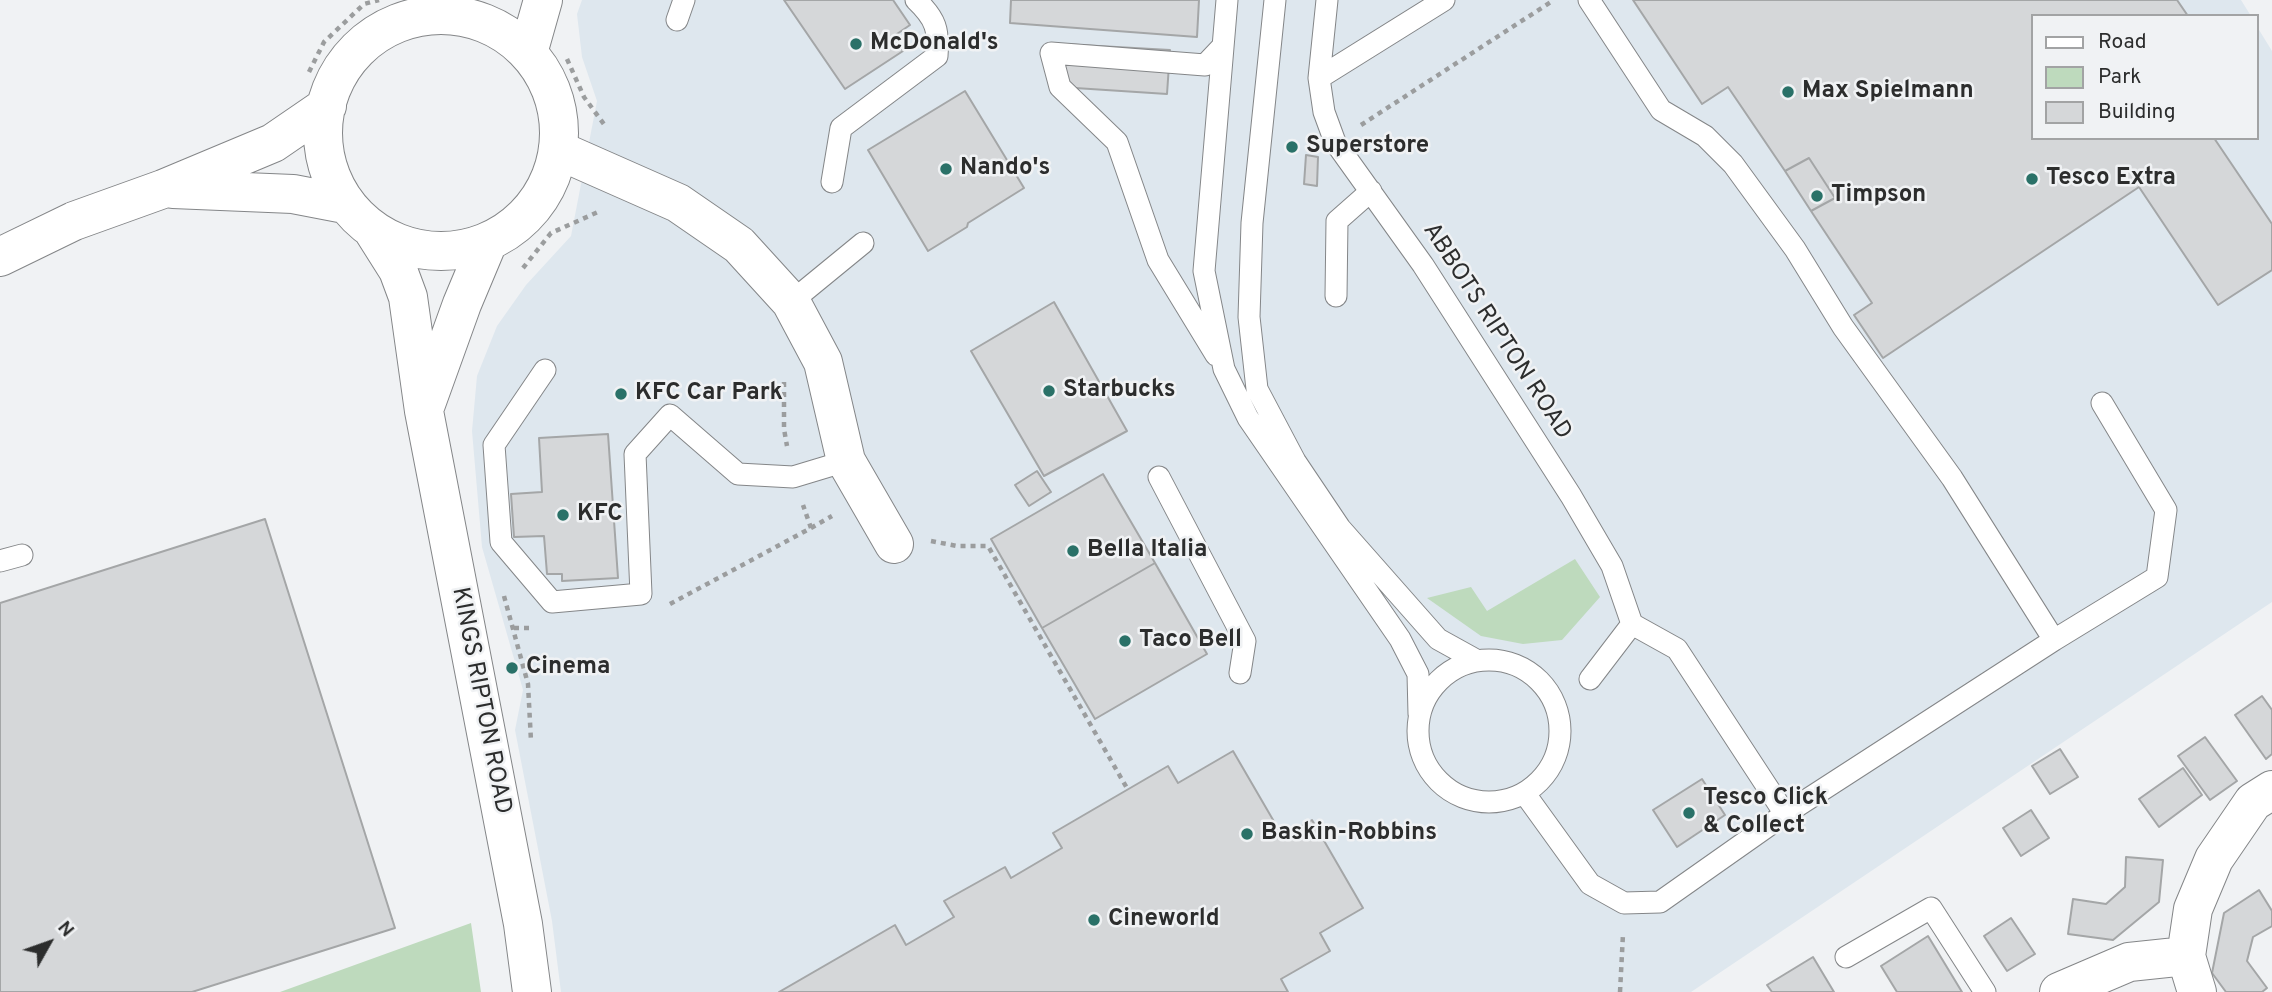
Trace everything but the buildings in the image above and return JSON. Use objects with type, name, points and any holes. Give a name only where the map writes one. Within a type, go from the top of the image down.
[{"type":"street","points":[[317,90],[327,168],[345,204],[374,232],[401,245],[429,252],[459,251],[488,242],[521,221],[546,188],[558,150],[558,116],[548,82],[543,0]]},
{"type":"street","points":[[0,257],[74,221],[163,189],[273,143],[317,90],[330,89],[351,55],[381,30],[434,8],[497,28],[545,52]]},
{"type":"street","points":[[558,150],[678,203],[738,245],[791,302],[823,362],[846,461],[872,505],[911,542]]},
{"type":"street","points":[[163,189],[293,194],[345,204]]},
{"type":"street","name":"KINGS RIPTON ROAD","points":[[374,232],[398,270],[408,296],[424,411],[521,911],[532,992]]},
{"type":"street","points":[[424,411],[462,304],[488,242]]},
{"type":"street","points":[[2197,992],[2186,956],[2193,909],[2214,859],[2253,802],[2272,790]]},
{"type":"street","points":[[2059,992],[2129,962],[2186,956]]},
{"type":"lane","points":[[832,182],[841,128],[937,56],[938,34],[930,13],[916,0]]},
{"type":"lane","points":[[1224,369],[1204,271],[1227,0]]},
{"type":"lane","points":[[1275,0],[1252,223],[1249,317],[1257,388],[1295,461],[1340,528],[1438,639],[1476,660]]},
{"type":"lane","name":"ABBOTS RIPTON ROAD","points":[[1326,0],[1319,78],[1324,112],[1335,142],[1423,265],[1592,531],[1612,566],[1632,624]]},
{"type":"lane","points":[[1319,78],[1444,0]]},
{"type":"lane","points":[[1589,0],[1661,110],[1705,136],[1733,164],[1794,249],[1843,327],[1952,478],[2054,640]]},
{"type":"lane","points":[[1223,46],[1205,65],[1051,53],[1060,87],[1117,142],[1158,260],[1224,369],[1248,418],[1400,639],[1418,674],[1417,737],[1423,761],[1436,781],[1456,795],[1479,802],[1502,802],[1525,794],[1540,783],[1551,768],[1558,751],[1561,727],[1555,703],[1541,682],[1522,667],[1509,662],[1476,660],[1456,667],[1440,679],[1427,695],[1419,714]]},
{"type":"lane","points":[[1336,296],[1337,221],[1371,191]]},
{"type":"lane","points":[[791,302],[863,243]]},
{"type":"lane","points":[[545,370],[494,445],[500,542],[552,602],[641,594],[635,453],[670,415],[738,474],[793,477],[846,461]]},
{"type":"lane","points":[[1525,794],[1590,884],[1624,903],[1660,902],[1785,814],[2054,640],[2157,577],[2166,510],[2102,403]]},
{"type":"lane","points":[[1159,477],[1245,640],[1240,673]]},
{"type":"lane","points":[[0,561],[22,555]]},
{"type":"lane","points":[[1590,679],[1632,624],[1678,649],[1785,814]]},
{"type":"lane","points":[[1846,957],[1931,908],[1985,992]]},
{"type":"path","points":[[317,90],[324,42],[363,4],[379,0]]},
{"type":"path","points":[[1335,142],[1555,0]]},
{"type":"path","points":[[545,52],[608,130]]},
{"type":"path","points":[[592,214],[601,212]]},
{"type":"path","points":[[784,378],[784,429],[793,477],[811,527]]},
{"type":"path","points":[[665,606],[844,509],[852,517],[872,505]]},
{"type":"path","points":[[911,542],[988,546],[1128,790]]},
{"type":"path","points":[[514,628],[539,628]]},
{"type":"path","points":[[1620,992],[1624,903]]},
{"type":"shaded area","points":[[582,0],[2241,0],[2250,14],[2030,14],[2030,140],[2258,140],[2258,28],[2272,51],[2272,602],[1691,992],[561,992],[552,921],[515,730],[523,690],[482,547],[472,431],[477,376],[497,326],[526,285],[571,236],[597,101],[582,57],[577,14]]},
{"type":"green space","points":[[1575,559],[1600,597],[1562,640],[1523,644],[1481,636],[1427,598],[1471,587],[1487,611]]},
{"type":"green space","points":[[471,923],[481,992],[280,992]]},
{"type":"place","name":"McDonald's","points":[[856,44]]},
{"type":"place","name":"Max Spielmann","points":[[1788,92]]},
{"type":"place","name":"Superstore","points":[[1292,147]]},
{"type":"place","name":"Nando's","points":[[946,169]]},
{"type":"place","name":"Tesco Extra","points":[[2032,179]]},
{"type":"place","name":"Timpson","points":[[1817,196]]},
{"type":"place","name":"Starbucks","points":[[1049,391]]},
{"type":"place","name":"KFC Car Park","points":[[621,394]]},
{"type":"place","name":"KFC","points":[[563,515]]},
{"type":"place","name":"Bella Italia","points":[[1073,551]]},
{"type":"place","name":"Taco Bell","points":[[1125,641]]},
{"type":"place","name":"Cinema","points":[[512,668]]},
{"type":"place","name":"Tesco Click & Collect","points":[[1689,813]]},
{"type":"place","name":"Baskin-Robbins","points":[[1247,834]]},
{"type":"place","name":"Cineworld","points":[[1094,920]]}]
